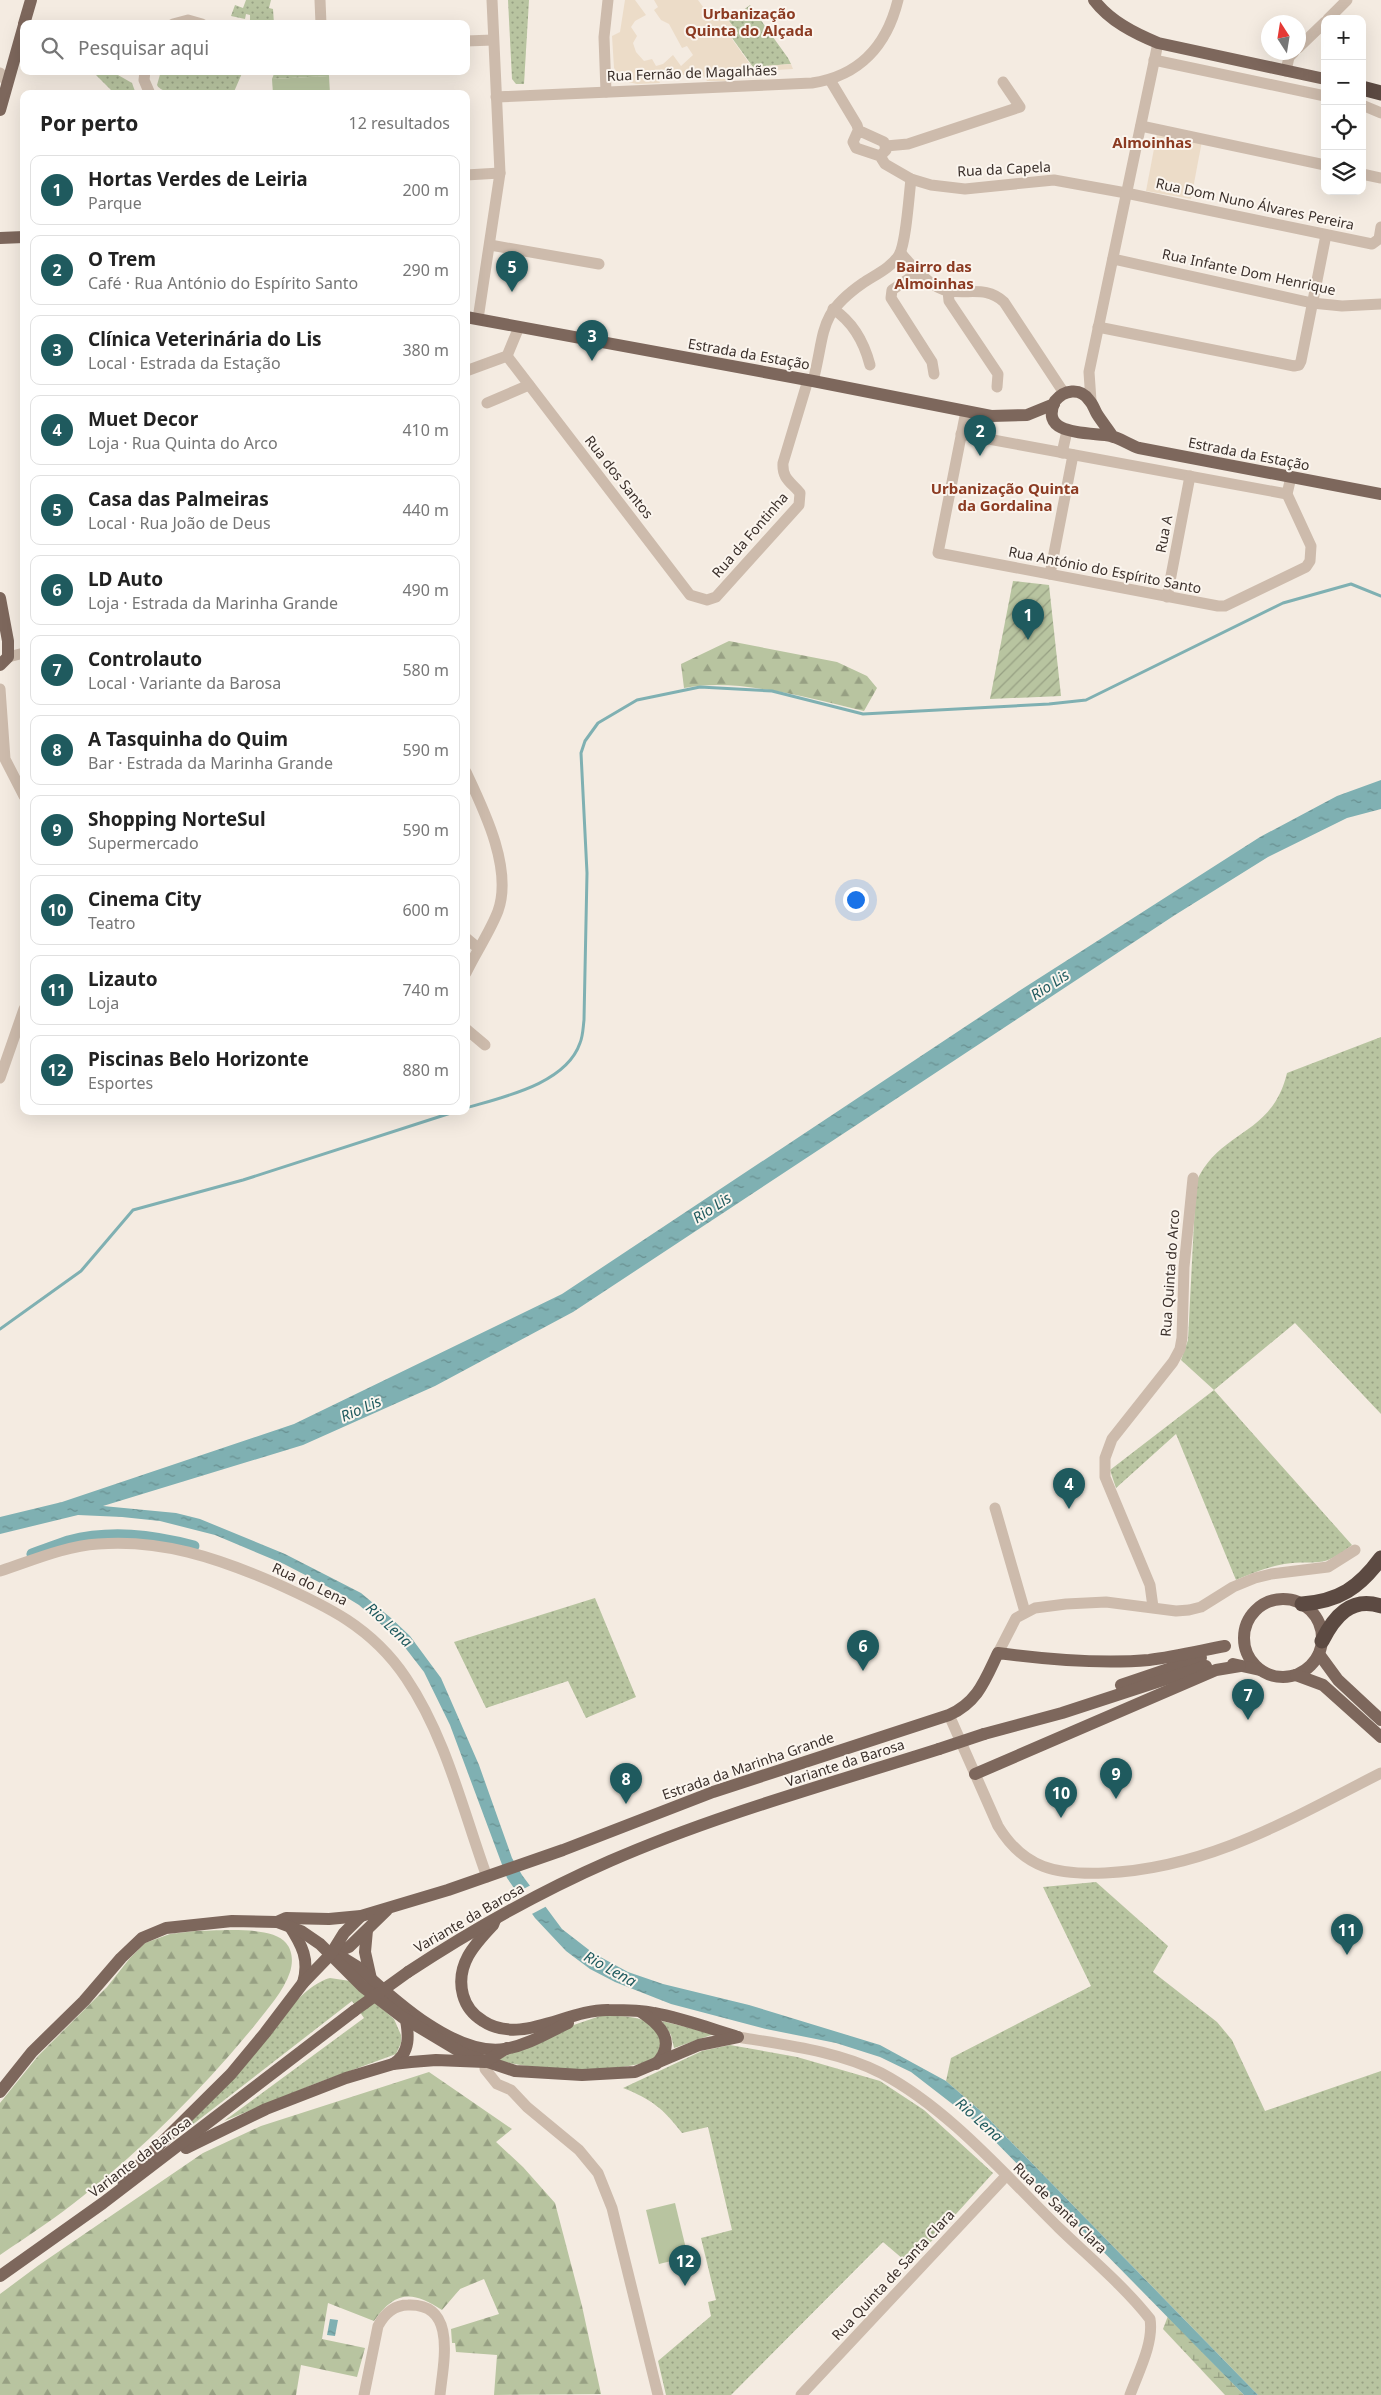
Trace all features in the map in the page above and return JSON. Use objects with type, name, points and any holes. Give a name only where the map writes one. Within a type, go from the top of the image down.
[{"type":"highway","points":[[1366,89],[1381,93]]},
{"type":"highway","points":[[1302,1604],[1324,1602],[1341,1596],[1359,1584],[1381,1558]]},
{"type":"highway","points":[[1321,1648],[1332,1622],[1348,1608],[1366,1604],[1381,1606]]},
{"type":"main road","points":[[25,20],[31,0]]},
{"type":"main road","points":[[1094,0],[1116,21],[1136,34],[1158,43],[1321,78]]},
{"type":"main road","points":[[0,110],[4,78],[20,35]]},
{"type":"main road","points":[[0,238],[20,237]]},
{"type":"main road","name":"Estrada da Estação","points":[[472,318],[811,380],[992,416],[1027,415],[1055,422],[1066,431],[1113,436],[1139,448],[1381,494]]},
{"type":"main road","name":"Estrada da Estação","points":[[1027,415],[1054,404],[1069,392],[1083,394],[1113,436]]},
{"type":"main road","points":[[1054,404],[1052,410],[1055,422]]},
{"type":"main road","points":[[1080,431],[1090,422],[1092,405]]},
{"type":"main road","points":[[0,598],[8,640],[4,661]]},
{"type":"main road","points":[[1321,1648],[1314,1663],[1296,1675],[1284,1678],[1271,1676],[1252,1663],[1244,1645],[1246,1625],[1253,1613],[1263,1604],[1276,1600],[1290,1600],[1302,1604],[1318,1620],[1321,1648],[1338,1680],[1381,1720]]},
{"type":"main road","name":"Variante da Barosa","points":[[1025,1721],[1059,1706],[1206,1656],[1225,1646],[1246,1625]]},
{"type":"main road","points":[[998,1653],[1031,1657],[1131,1661],[1162,1658],[1225,1646]]},
{"type":"main road","name":"Estrada da Marinha Grande","points":[[0,2092],[38,2045],[84,2001],[126,1952],[147,1935],[158,1930],[232,1921],[283,1924],[286,1918],[329,1919],[361,1916],[490,1876],[706,1795],[949,1715],[965,1708],[974,1699],[998,1653]]},
{"type":"main road","name":"Variante da Barosa","points":[[0,2276],[103,2203],[354,2011],[408,1972],[496,1918],[568,1880],[646,1846],[1025,1721],[1062,1713],[1213,1664],[1228,1662],[1260,1670]]},
{"type":"main road","points":[[975,1774],[1216,1670],[1240,1666]]},
{"type":"main road","points":[[1296,1675],[1323,1686],[1381,1737]]},
{"type":"main road","points":[[331,1954],[349,1947],[388,1908]]},
{"type":"main road","points":[[103,2203],[150,2152],[220,2086],[265,2033],[303,1983],[331,1954],[344,1932],[361,1916]]},
{"type":"main road","points":[[496,1918],[493,1925],[471,1950],[463,1969],[462,1993],[466,2004],[474,2014],[492,2026],[519,2030],[573,2014],[596,2010],[656,2013],[738,2037]]},
{"type":"main road","points":[[283,1924],[306,1934],[331,1954],[363,1987],[406,2020],[453,2048],[485,2062],[515,2071],[622,2074],[641,2071],[655,2066],[699,2045],[738,2037]]},
{"type":"main road","points":[[283,1924],[303,1947],[307,1968],[303,1983]]},
{"type":"main road","points":[[366,1930],[365,1952],[371,1979]]},
{"type":"main road","points":[[331,1954],[345,1958],[425,2022],[456,2040],[488,2049],[507,2048],[539,2038],[596,2010]]},
{"type":"main road","points":[[394,2064],[406,2052],[408,2036],[404,2010],[398,2001]]},
{"type":"main road","points":[[640,2012],[657,2024],[665,2038],[664,2053],[655,2066]]},
{"type":"main road","points":[[148,2169],[205,2138],[280,2102],[346,2078],[394,2064],[436,2060],[485,2062],[507,2048]]},
{"type":"street","points":[[320,0],[321,20]]},
{"type":"street","points":[[472,318],[490,245],[500,172],[492,40],[492,0]]},
{"type":"street","points":[[606,92],[604,37],[608,0]]},
{"type":"street","points":[[859,132],[857,125],[830,80],[846,72],[873,53],[889,29],[898,0]]},
{"type":"street","points":[[1332,15],[1348,0]]},
{"type":"street","points":[[1306,40],[1321,26]]},
{"type":"street","points":[[470,41],[492,40]]},
{"type":"street","points":[[1092,405],[1089,372],[1158,43]]},
{"type":"street","points":[[1154,60],[1321,95]]},
{"type":"street","points":[[1286,71],[1288,60]]},
{"type":"street","points":[[145,75],[144,80],[148,90]]},
{"type":"street","name":"Rua Fernão de Magalhães","points":[[496,97],[830,80]]},
{"type":"street","points":[[859,132],[853,138],[854,146],[883,151],[1020,107],[1003,82]]},
{"type":"street","points":[[1366,107],[1381,113]]},
{"type":"street","points":[[1141,126],[1321,164]]},
{"type":"street","points":[[811,380],[825,325],[833,309],[847,294],[889,265],[902,249],[911,179],[885,164],[881,139],[859,132]]},
{"type":"street","points":[[470,176],[500,172]]},
{"type":"street","points":[[1366,175],[1381,178]]},
{"type":"street","name":"Rua da Capela","points":[[911,179],[931,185],[965,189],[1054,180],[1126,193]]},
{"type":"street","name":"Rua Dom Nuno Álvares Pereira","points":[[1126,193],[1372,244],[1376,243],[1381,227]]},
{"type":"street","points":[[1098,327],[1294,366],[1299,365],[1302,361],[1326,235]]},
{"type":"street","points":[[490,245],[599,264]]},
{"type":"street","points":[[902,249],[917,274],[952,291],[985,291],[992,293],[1004,302],[1069,392],[1089,372]]},
{"type":"street","name":"Rua Infante Dom Henrique","points":[[1113,259],[1312,303],[1342,306],[1381,304]]},
{"type":"street","points":[[917,274],[892,290],[891,298],[932,362],[934,374]]},
{"type":"street","points":[[952,291],[949,301],[998,374],[997,387]]},
{"type":"street","points":[[833,309],[847,318],[866,350],[870,365]]},
{"type":"street","points":[[470,370],[507,356],[519,327]]},
{"type":"street","name":"Rua dos Santos","points":[[507,356],[690,595],[707,600],[716,597]]},
{"type":"street","name":"Rua da Fontinha","points":[[716,597],[799,505],[800,493],[786,480],[783,474],[782,463],[811,380]]},
{"type":"street","points":[[487,403],[529,385]]},
{"type":"street","name":"Rua António do Espírito Santo","points":[[966,411],[938,553],[1167,597],[1225,606],[1306,567],[1310,561],[1311,546],[1287,494]]},
{"type":"street","points":[[1050,574],[1068,454],[1066,431]]},
{"type":"street","points":[[961,434],[1287,494],[1291,477]]},
{"type":"street","name":"Rua A","points":[[1167,597],[1190,476]]},
{"type":"street","points":[[4,661],[20,655]]},
{"type":"street","points":[[0,689],[5,759],[20,788]]},
{"type":"street","points":[[470,781],[490,827],[501,877],[498,911],[470,965]]},
{"type":"street","points":[[470,941],[478,948]]},
{"type":"street","points":[[0,1078],[20,1020]]},
{"type":"street","points":[[470,1032],[485,1045]]},
{"type":"street","name":"Rua Quinta do Arco","points":[[1152,1607],[1150,1585],[1108,1486],[1104,1467],[1112,1439],[1173,1362],[1180,1348],[1184,1267],[1193,1178]]},
{"type":"street","points":[[995,1508],[1024,1612]]},
{"type":"street","name":"Rua do Lena","points":[[0,1571],[74,1548],[96,1544],[150,1544],[185,1550],[237,1567],[320,1603],[347,1618],[366,1633],[396,1664],[421,1703],[438,1737],[490,1876]]},
{"type":"street","points":[[998,1653],[1012,1624],[1024,1612],[1045,1606],[1087,1602],[1152,1607],[1176,1611],[1201,1607],[1233,1587],[1255,1578],[1328,1567],[1355,1550]]},
{"type":"street","points":[[949,1715],[998,1826],[1007,1841],[1026,1859],[1051,1870],[1081,1873],[1122,1872],[1158,1868],[1206,1855],[1252,1838],[1381,1773]]},
{"type":"street","name":"Rua de Santa Clara","points":[[738,2037],[834,2056],[880,2073],[932,2107],[1006,2176],[1150,2320],[1151,2328],[1147,2345],[1130,2395]]},
{"type":"street","points":[[485,2062],[485,2068],[497,2084],[511,2090],[527,2107],[579,2150],[598,2173],[607,2191],[658,2395]]},
{"type":"street","points":[[511,2090],[515,2071]]},
{"type":"street","name":"Rua Quinta de Santa Clara","points":[[801,2395],[1006,2176]]},
{"type":"street","points":[[364,2395],[378,2326],[390,2310],[408,2305],[428,2308],[440,2322],[445,2342],[440,2395]]},
{"type":"green space","points":[[246,0],[271,0],[269,8],[273,9],[274,20],[250,20],[250,15],[246,14],[245,19],[231,16],[235,5],[243,8]]},
{"type":"green space","points":[[508,0],[529,0],[524,84],[516,84],[512,79]]},
{"type":"green space","points":[[750,5],[791,64],[753,67],[732,38],[738,33],[729,21]]},
{"type":"green space","points":[[96,75],[118,75],[132,83],[135,90],[111,90]]},
{"type":"green space","points":[[160,75],[241,75],[235,90],[165,90],[157,85]]},
{"type":"green space","points":[[274,75],[329,76],[272,79]]},
{"type":"green space","points":[[329,76],[330,90],[273,90],[272,79]]},
{"type":"green space","points":[[1013,581],[1049,585],[1061,696],[990,699]]},
{"type":"green space","points":[[729,641],[837,662],[867,676],[877,688],[864,711],[751,687],[705,685],[684,688],[681,664]]},
{"type":"green space","points":[[1381,1037],[1381,1414],[1295,1323],[1214,1390],[1181,1360],[1188,1340],[1196,1183],[1217,1152],[1270,1110],[1280,1094],[1287,1073]]},
{"type":"green space","points":[[1214,1390],[1352,1545],[1342,1553],[1326,1561],[1278,1565],[1236,1580],[1176,1434],[1116,1488],[1110,1470]]},
{"type":"green space","points":[[595,1598],[636,1697],[586,1718],[568,1681],[486,1708],[454,1642]]},
{"type":"green space","points":[[1096,1882],[1168,1946],[1153,1972],[1217,2022],[1232,2040],[1265,2111],[1381,2071],[1381,2395],[1258,2395],[983,2113],[946,2081],[951,2058],[1091,1986],[1043,1887]]},
{"type":"green space","points":[[195,1931],[257,1931],[279,1937],[288,1946],[292,1957],[291,1968],[284,1986],[236,2048],[152,2136],[73,2204],[0,2255],[0,2103],[38,2056],[107,1987],[130,1958],[145,1943],[170,1934]]},
{"type":"green space","points":[[330,1978],[350,1981],[394,2019],[401,2035],[401,2043],[396,2054],[317,2083],[224,2121],[364,2018],[352,2001],[183,2132],[181,2129],[252,2055],[297,2000],[308,1990]]},
{"type":"green space","points":[[600,2016],[637,2018],[650,2023],[656,2029],[661,2043],[656,2057],[637,2064],[584,2070],[528,2066],[497,2060],[562,2029]]},
{"type":"green space","points":[[662,2021],[714,2034],[674,2048],[671,2035]]},
{"type":"green space","points":[[730,2045],[797,2057],[880,2081],[924,2110],[993,2173],[910,2265],[883,2242],[731,2395],[666,2395],[658,2361],[711,2316],[708,2302],[716,2300],[701,2238],[732,2230],[708,2127],[682,2133],[669,2117],[656,2106],[642,2096],[623,2088],[702,2051]]},
{"type":"green space","points":[[429,2072],[512,2129],[496,2142],[523,2167],[555,2203],[582,2306],[601,2394],[494,2395],[497,2355],[456,2352],[455,2343],[452,2343],[451,2329],[499,2314],[484,2279],[460,2289],[442,2310],[422,2299],[405,2297],[389,2304],[374,2321],[328,2303],[322,2339],[365,2348],[357,2377],[301,2365],[296,2395],[0,2395],[0,2294],[39,2265],[203,2153],[261,2126]]},
{"type":"green space","points":[[675,2203],[688,2257],[659,2264],[646,2210]]},
{"type":"green space","points":[[1168,2316],[1244,2395],[1225,2395],[1163,2329]]},
{"type":"shaded area","points":[[625,0],[635,0],[646,15],[635,21],[631,27],[637,36],[633,43],[636,52],[644,61],[652,59],[656,66],[663,64],[673,55],[681,66],[693,55],[687,46],[682,48],[669,24],[661,20],[654,10],[658,7],[654,0],[698,0],[712,19],[722,12],[738,33],[732,39],[752,67],[791,64],[793,69],[724,73],[728,81],[707,81],[702,74],[657,76],[660,83],[637,84],[624,81],[614,68],[612,36],[620,32]]},
{"type":"shaded area","points":[[1157,133],[1202,141],[1191,199],[1146,191]]},
{"type":"water","name":"Rio Lis","points":[[1381,780],[1381,809],[1347,818],[1268,857],[1175,915],[573,1312],[435,1386],[303,1445],[103,1506],[176,1513],[200,1519],[285,1554],[361,1593],[410,1636],[441,1678],[479,1765],[512,1858],[522,1875],[562,1929],[593,1953],[628,1972],[663,1984],[749,2005],[880,2045],[946,2081],[983,2113],[1258,2395],[1244,2395],[977,2123],[911,2072],[880,2057],[836,2043],[766,2029],[671,2004],[615,1982],[590,1969],[566,1951],[535,1918],[507,1878],[450,1725],[424,1672],[400,1641],[359,1605],[284,1564],[215,1535],[160,1521],[78,1515],[0,1534],[0,1517],[62,1502],[294,1424],[562,1294],[1019,991],[1260,837],[1337,796]]},
{"type":"water","points":[[330,2319],[338,2320],[335,2336],[327,2335]]},
{"type":"pier","points":[[531,1885],[547,1906],[530,1915],[514,1894]]},
{"type":"waterway","points":[[470,1107],[532,1087],[548,1079],[573,1057],[580,1043],[584,1020],[587,873],[581,753],[585,741],[598,723],[637,700],[700,687],[772,691],[863,714],[1049,704],[1086,700],[1283,603],[1351,584],[1381,596]]},
{"type":"waterway","points":[[0,1329],[81,1271],[133,1210],[243,1180],[445,1115]]},
{"type":"waterway","points":[[32,1554],[68,1541],[115,1535],[162,1539],[194,1546]]},
{"type":"place","name":"Casa das Palmeiras","points":[[512,292]]},
{"type":"place","name":"Clínica Veterinária do Lis","points":[[592,361]]},
{"type":"place","name":"O Trem","points":[[980,456]]},
{"type":"place","name":"Hortas Verdes de Leiria","points":[[1028,640]]},
{"type":"place","name":"Muet Decor","points":[[1069,1509]]},
{"type":"place","name":"LD Auto","points":[[863,1671]]},
{"type":"place","name":"Controlauto","points":[[1248,1720]]},
{"type":"place","name":"Shopping NorteSul","points":[[1116,1799]]},
{"type":"place","name":"A Tasquinha do Quim","points":[[626,1804]]},
{"type":"place","name":"Cinema City","points":[[1061,1818]]},
{"type":"place","name":"Lizauto","points":[[1347,1955]]},
{"type":"place","name":"Piscinas Belo Horizonte","points":[[685,2286]]},
{"type":"district","name":"Urbanização Quinta do Alçada","points":[[749,22]]},
{"type":"district","name":"Almoinhas","points":[[1152,143]]},
{"type":"district","name":"Bairro das Almoinhas","points":[[934,276]]},
{"type":"district","name":"Urbanização Quinta da Gordalina","points":[[1005,498]]},
{"type":"water label","name":"Rio Lena","points":[[389,1625]]},
{"type":"water label","name":"Rio Lena","points":[[610,1969]]},
{"type":"water label","name":"Rio Lena","points":[[979,2120]]}]
